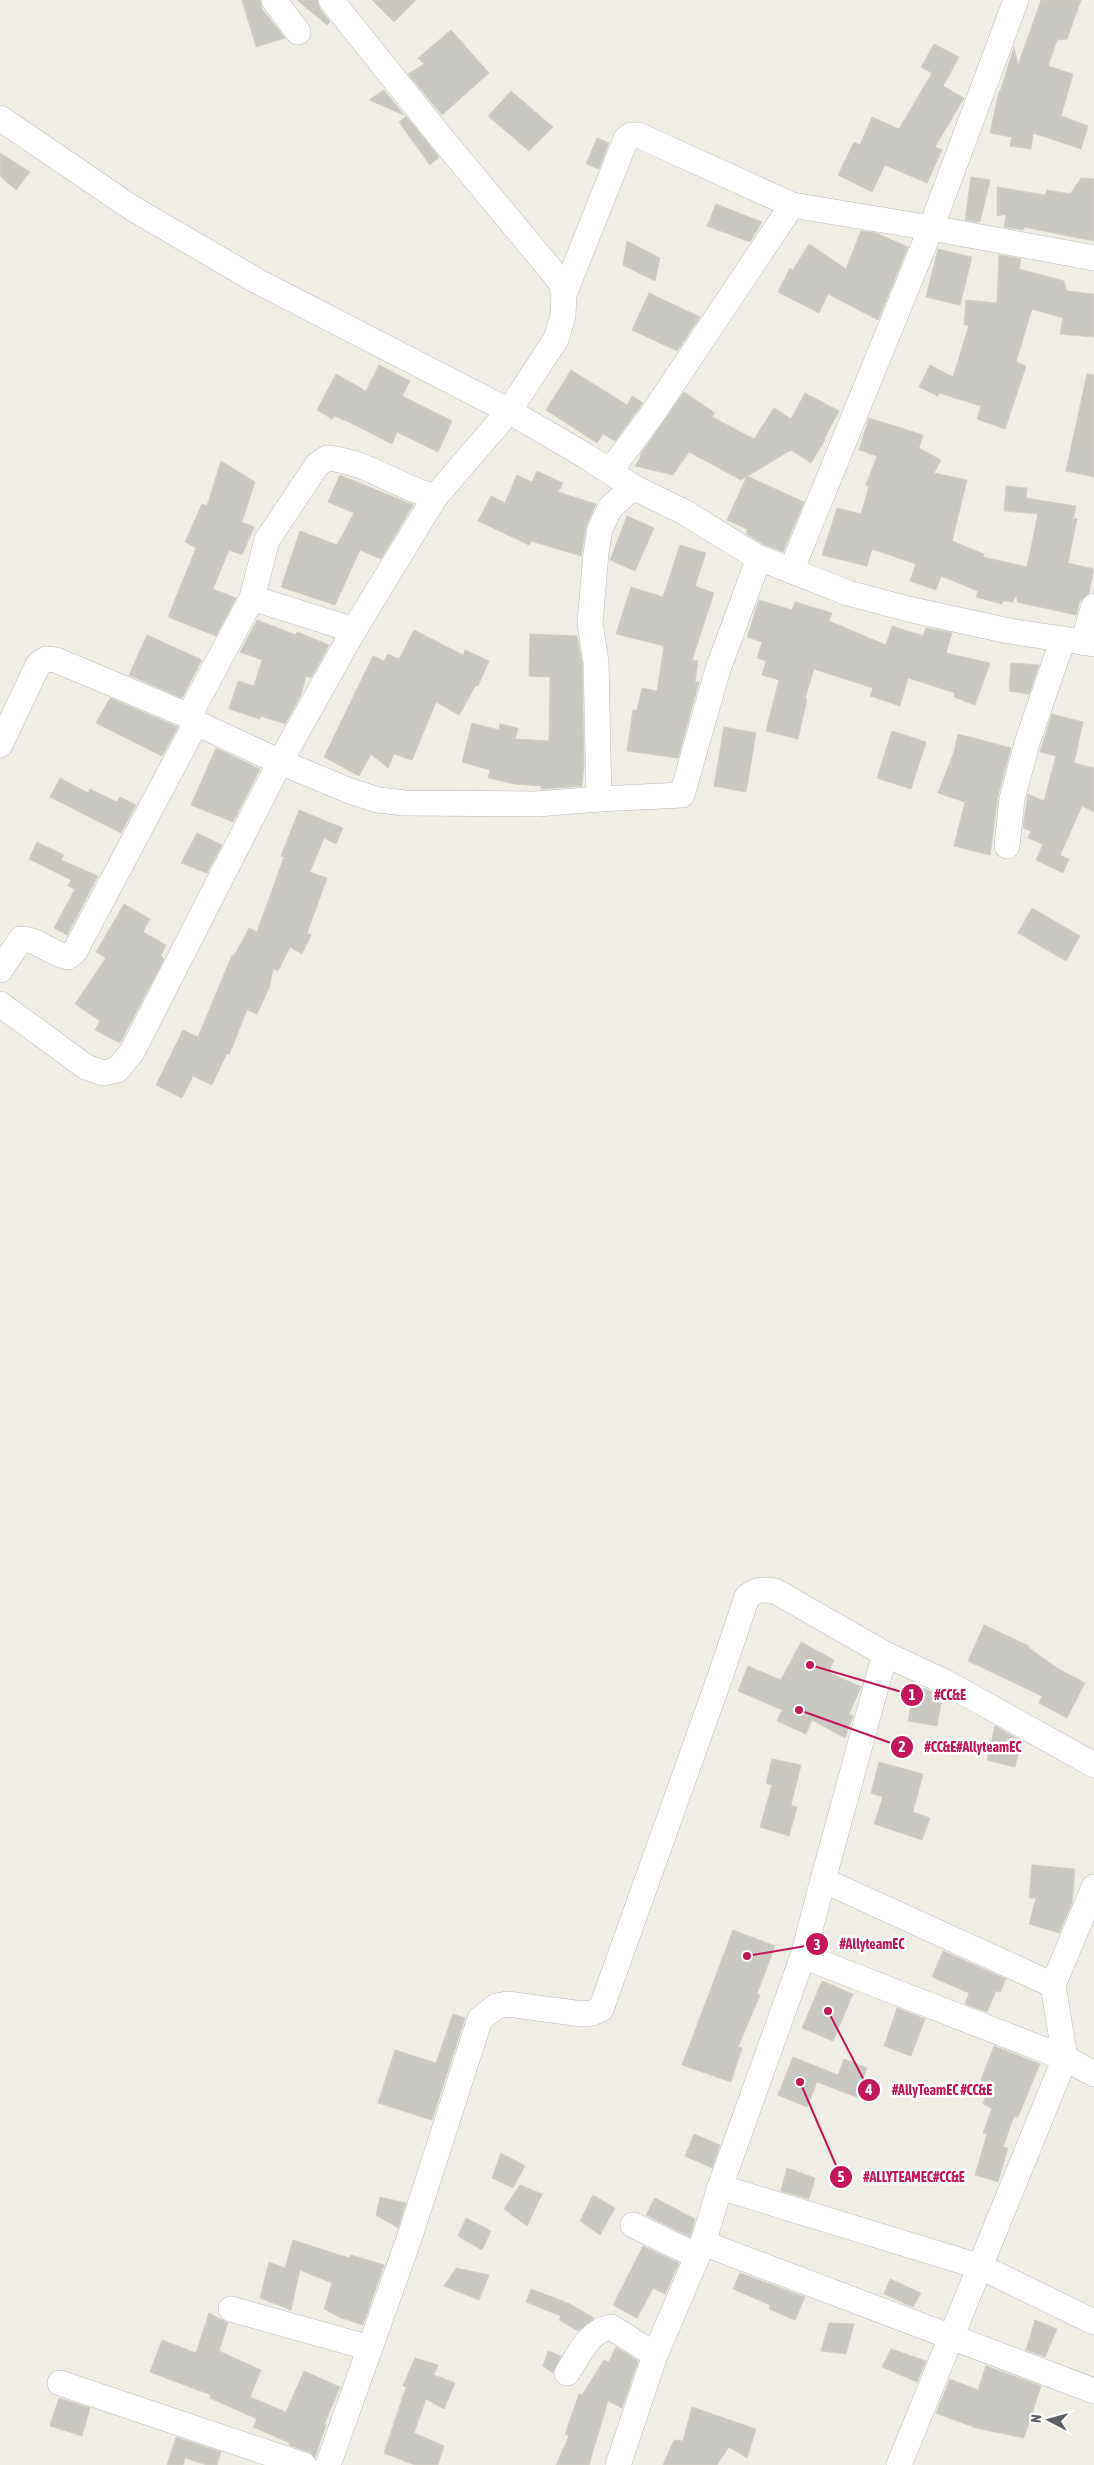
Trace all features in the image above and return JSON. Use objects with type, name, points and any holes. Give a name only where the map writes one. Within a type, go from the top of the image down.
[{"type":"street","points":[[274,0],[298,32]]},
{"type":"street","points":[[0,1004],[86,1067],[103,1073],[117,1070],[132,1052],[280,762],[354,630],[435,498],[509,411],[556,339],[563,316],[564,294],[561,283],[331,0]]},
{"type":"street","points":[[791,571],[931,228],[1016,0]]},
{"type":"street","points":[[0,118],[132,208],[249,276],[509,411],[633,486],[684,512],[759,558],[848,592],[908,609],[1009,631],[1080,642]]},
{"type":"street","points":[[564,294],[626,139],[631,135],[638,135],[792,205],[1094,258]]},
{"type":"street","points":[[610,471],[648,419],[792,205]]},
{"type":"street","points":[[0,970],[21,939],[29,939],[60,955],[68,957],[75,951],[252,598],[267,540],[317,465],[327,458],[343,460],[435,498]]},
{"type":"street","points":[[598,799],[596,662],[590,622],[596,553],[600,529],[610,508],[633,486]]},
{"type":"street","points":[[0,744],[38,665],[46,659],[56,660],[192,720],[280,762],[350,791],[378,800],[405,803],[537,804],[682,795],[718,669],[759,558]]},
{"type":"street","points":[[252,598],[354,630]]},
{"type":"street","points":[[1007,846],[1012,798],[1028,740],[1080,642],[1094,606]]},
{"type":"street","points":[[328,2465],[409,2239],[480,2019],[497,2006],[507,2004],[582,2014],[592,2013],[600,2009],[605,2002],[747,1597],[755,1591],[764,1589],[774,1591],[885,1654],[945,1682],[1094,1765]]},
{"type":"street","points":[[618,2465],[655,2355],[700,2250],[720,2187],[802,1956],[885,1654]]},
{"type":"street","points":[[823,1880],[1053,1984]]},
{"type":"street","points":[[899,2465],[950,2337],[981,2268],[1065,2058],[1053,1984],[1094,1889]]},
{"type":"street","points":[[802,1956],[1065,2058],[1094,2074]]},
{"type":"street","points":[[720,2187],[981,2268],[1094,2322]]},
{"type":"street","points":[[633,2225],[950,2337],[1094,2391]]},
{"type":"street","points":[[231,2309],[370,2348]]},
{"type":"street","points":[[567,2373],[593,2334],[604,2329],[611,2328],[655,2355]]},
{"type":"street","points":[[60,2383],[304,2465]]},
{"type":"building","points":[[242,0],[260,0],[262,9],[285,38],[256,47]]},
{"type":"building","points":[[297,0],[317,0],[320,9],[330,22],[327,25]]},
{"type":"building","points":[[372,0],[416,0],[394,22]]},
{"type":"building","points":[[1041,0],[1081,0],[1067,39],[1057,40],[1048,66],[1073,74],[1061,116],[1088,126],[1081,149],[1033,133],[1031,149],[1010,146],[1012,137],[990,133],[999,91],[1014,47],[1018,65]]},
{"type":"building","points":[[451,30],[489,73],[442,115],[408,74],[424,64],[418,58]]},
{"type":"building","points":[[934,44],[959,57],[943,86],[964,98],[935,147],[942,150],[927,183],[885,165],[872,192],[838,175],[854,142],[860,145],[872,117],[899,129],[932,73],[921,67]]},
{"type":"building","points":[[384,90],[404,115],[369,100]]},
{"type":"building","points":[[511,91],[553,127],[529,151],[488,116]]},
{"type":"building","points":[[406,116],[439,157],[430,165],[399,122]]},
{"type":"building","points":[[597,138],[609,143],[599,169],[586,164]]},
{"type":"building","points":[[0,153],[30,172],[16,190],[0,176]]},
{"type":"building","points":[[971,177],[990,180],[980,221],[977,222],[965,220]]},
{"type":"building","points":[[1081,178],[1094,179],[1094,241],[1024,227],[1024,230],[1004,227],[1006,214],[997,216],[997,187],[1045,195],[1047,190],[1070,194]]},
{"type":"building","points":[[716,204],[762,222],[750,242],[707,226]]},
{"type":"building","points":[[861,231],[876,233],[908,247],[878,320],[828,294],[819,313],[778,292],[790,268],[793,270],[809,244],[846,269]]},
{"type":"building","points":[[627,241],[660,258],[655,281],[623,265]]},
{"type":"building","points":[[938,249],[972,257],[960,305],[926,297]]},
{"type":"building","points":[[999,255],[1021,259],[1019,269],[1064,281],[1067,291],[1094,294],[1094,337],[1060,334],[1063,318],[1032,309],[1016,362],[1026,366],[1005,429],[977,419],[981,406],[939,393],[938,396],[919,387],[930,365],[953,377],[969,325],[964,325],[966,300],[997,303]]},
{"type":"building","points":[[649,293],[700,317],[677,351],[632,330]]},
{"type":"building","points":[[379,365],[410,381],[402,396],[452,421],[438,452],[397,432],[392,444],[349,422],[334,416],[332,419],[317,410],[336,374],[366,391]]},
{"type":"building","points":[[571,370],[627,405],[632,396],[643,403],[615,441],[603,434],[597,443],[546,410]]},
{"type":"building","points":[[1087,374],[1094,375],[1094,477],[1066,471]]},
{"type":"building","points":[[684,392],[715,413],[712,417],[754,439],[774,408],[791,419],[805,393],[839,411],[811,463],[791,450],[741,480],[689,452],[673,475],[635,466],[640,455]]},
{"type":"building","points":[[869,418],[923,435],[919,448],[941,460],[934,473],[967,480],[952,541],[984,554],[983,557],[1027,567],[1038,514],[1004,511],[1006,486],[1027,488],[1026,498],[1076,506],[1074,517],[1072,518],[1077,519],[1068,563],[1094,569],[1089,593],[1080,601],[1076,615],[1017,602],[1017,597],[1015,597],[1013,602],[1003,601],[1002,604],[976,597],[978,591],[941,576],[936,590],[910,581],[916,564],[872,549],[867,566],[822,555],[837,508],[861,514],[869,486],[866,485],[877,456],[859,450]]},
{"type":"building","points":[[221,461],[255,482],[242,522],[254,527],[242,555],[229,550],[213,589],[236,598],[216,636],[168,617],[196,548],[185,542],[202,504],[207,506]]},
{"type":"building","points":[[537,471],[563,483],[558,492],[596,504],[586,526],[581,556],[531,541],[529,545],[478,521],[491,496],[505,503],[517,475],[532,482]]},
{"type":"building","points":[[340,475],[413,505],[381,559],[360,550],[335,605],[281,587],[300,531],[337,545],[354,513],[328,502]]},
{"type":"building","points":[[747,476],[804,502],[783,552],[765,545],[747,534],[747,529],[727,520]]},
{"type":"building","points":[[627,516],[654,528],[635,571],[610,560]]},
{"type":"building","points":[[680,545],[706,553],[695,586],[714,593],[692,660],[698,661],[695,682],[699,682],[678,758],[627,751],[633,710],[637,710],[642,688],[657,691],[664,646],[616,634],[631,587],[663,597]]},
{"type":"building","points":[[759,600],[792,610],[795,602],[832,613],[829,621],[886,645],[892,626],[923,636],[926,628],[952,633],[946,653],[990,663],[975,705],[954,697],[955,693],[908,678],[900,706],[870,696],[873,688],[814,669],[805,698],[807,699],[798,739],[766,731],[779,680],[762,675],[766,661],[757,658],[762,642],[747,637]]},
{"type":"building","points":[[257,620],[296,635],[297,632],[329,645],[311,678],[306,676],[301,695],[285,724],[261,716],[260,719],[229,709],[238,681],[254,686],[262,660],[240,652]]},
{"type":"building","points":[[414,630],[463,655],[465,650],[489,661],[478,686],[476,685],[459,715],[436,702],[412,760],[394,754],[388,768],[371,754],[359,776],[324,757],[373,656],[384,661],[388,654],[399,659]]},
{"type":"building","points":[[530,634],[577,636],[582,663],[584,764],[582,786],[541,789],[541,786],[515,784],[488,778],[490,770],[462,762],[472,723],[499,730],[500,724],[518,728],[515,739],[549,741],[550,677],[529,676]]},
{"type":"building","points":[[147,635],[202,660],[182,698],[129,675]]},
{"type":"building","points":[[1011,663],[1039,665],[1029,694],[1009,691]]},
{"type":"building","points":[[110,698],[178,727],[162,756],[96,723]]},
{"type":"building","points":[[1052,714],[1083,722],[1074,763],[1094,768],[1094,812],[1082,806],[1060,855],[1069,859],[1063,873],[1036,860],[1043,844],[1028,838],[1031,831],[1023,828],[1028,794],[1044,801],[1056,756],[1040,752]]},
{"type":"building","points":[[724,727],[756,733],[746,792],[714,786]]},
{"type":"building","points":[[892,731],[926,742],[911,789],[877,778]]},
{"type":"building","points":[[958,734],[1011,748],[998,795],[990,855],[954,846],[965,802],[938,793],[954,752]]},
{"type":"building","points":[[216,748],[260,769],[233,822],[191,805]]},
{"type":"building","points":[[60,778],[88,793],[90,789],[117,802],[120,797],[136,805],[121,833],[50,797]]},
{"type":"building","points":[[299,810],[343,828],[336,844],[324,838],[310,872],[327,878],[307,933],[311,935],[302,954],[290,947],[278,971],[273,969],[269,988],[257,1014],[247,1010],[229,1055],[227,1053],[212,1085],[193,1076],[182,1098],[156,1085],[183,1030],[198,1037],[232,955],[234,956],[249,928],[257,932],[284,857],[281,856]]},
{"type":"building","points":[[197,833],[222,845],[207,873],[181,863]]},
{"type":"building","points":[[37,842],[64,855],[61,860],[98,876],[67,935],[54,928],[75,889],[68,886],[71,880],[29,859]]},
{"type":"building","points":[[124,904],[150,919],[143,932],[166,945],[161,955],[164,959],[120,1043],[95,1030],[100,1021],[75,1004],[106,958],[96,952]]},
{"type":"building","points":[[1032,908],[1080,936],[1066,961],[1018,933]]},
{"type":"building","points":[[984,1625],[1029,1646],[1057,1668],[1085,1683],[1067,1718],[1039,1703],[1042,1696],[968,1661]]},
{"type":"building","points":[[801,1642],[834,1660],[828,1672],[861,1687],[849,1714],[853,1716],[845,1738],[812,1720],[806,1734],[777,1721],[782,1710],[738,1691],[748,1666],[781,1680]]},
{"type":"building","points":[[915,1684],[942,1697],[937,1726],[908,1721]]},
{"type":"building","points":[[995,1726],[1021,1741],[1015,1767],[987,1760]]},
{"type":"building","points":[[772,1759],[801,1765],[791,1805],[797,1807],[789,1836],[760,1827],[772,1785],[766,1783]]},
{"type":"building","points":[[879,1762],[923,1774],[913,1812],[930,1818],[922,1840],[874,1824],[883,1797],[871,1793]]},
{"type":"building","points":[[1032,1865],[1075,1869],[1072,1903],[1059,1933],[1029,1924],[1036,1898],[1029,1898]]},
{"type":"building","points":[[733,1930],[775,1946],[757,1994],[760,1995],[738,2047],[742,2048],[731,2082],[682,2065]]},
{"type":"building","points":[[943,1951],[1006,1979],[1000,1992],[996,1991],[987,2012],[965,2004],[969,1993],[932,1977]]},
{"type":"building","points":[[822,1981],[853,1994],[833,2041],[802,2028]]},
{"type":"building","points":[[897,2008],[925,2019],[911,2056],[884,2046]]},
{"type":"building","points":[[453,2014],[465,2018],[432,2120],[378,2103],[395,2050],[436,2063]]},
{"type":"building","points":[[994,2046],[1040,2064],[1018,2117],[1014,2116],[1003,2147],[1008,2148],[998,2182],[975,2175],[987,2134],[983,2133],[992,2108],[983,2104],[990,2084],[981,2080]]},
{"type":"building","points":[[793,2057],[838,2075],[844,2059],[867,2068],[861,2085],[864,2086],[859,2098],[817,2082],[807,2107],[778,2095]]},
{"type":"building","points":[[694,2134],[720,2145],[712,2168],[685,2156]]},
{"type":"building","points":[[501,2153],[525,2166],[513,2188],[492,2178]]},
{"type":"building","points":[[787,2168],[815,2178],[809,2199],[781,2191]]},
{"type":"building","points":[[520,2185],[542,2194],[527,2226],[504,2209]]},
{"type":"building","points":[[593,2195],[615,2208],[600,2235],[580,2221]]},
{"type":"building","points":[[380,2197],[406,2203],[398,2228],[376,2215]]},
{"type":"building","points":[[655,2198],[695,2219],[690,2237],[646,2215]]},
{"type":"building","points":[[466,2218],[491,2231],[482,2250],[458,2236]]},
{"type":"building","points":[[293,2240],[349,2258],[351,2255],[384,2265],[363,2325],[339,2317],[324,2309],[332,2283],[300,2270],[291,2310],[260,2298],[269,2262],[285,2268]]},
{"type":"building","points":[[643,2246],[679,2263],[665,2294],[653,2288],[637,2318],[613,2305]]},
{"type":"building","points":[[456,2268],[489,2275],[479,2300],[444,2286]]},
{"type":"building","points":[[740,2273],[805,2297],[795,2320],[769,2309],[770,2305],[733,2289]]},
{"type":"building","points":[[890,2279],[921,2293],[913,2307],[884,2294]]},
{"type":"building","points":[[531,2289],[568,2303],[594,2318],[578,2331],[559,2320],[561,2316],[526,2302]]},
{"type":"building","points":[[209,2313],[228,2323],[219,2351],[261,2370],[250,2397],[286,2412],[304,2371],[340,2387],[324,2425],[326,2425],[315,2457],[309,2452],[289,2445],[290,2443],[253,2427],[257,2419],[210,2398],[211,2395],[150,2372],[162,2340],[196,2353]]},
{"type":"building","points":[[1035,2320],[1057,2329],[1045,2357],[1026,2350]]},
{"type":"building","points":[[829,2323],[854,2324],[846,2354],[821,2351]]},
{"type":"building","points":[[616,2347],[638,2361],[622,2408],[608,2401],[589,2465],[556,2465],[569,2436],[565,2434],[579,2394],[582,2395],[604,2360],[609,2362]]},
{"type":"building","points":[[891,2349],[926,2361],[917,2382],[882,2367]]},
{"type":"building","points":[[548,2351],[561,2356],[553,2373],[543,2366]]},
{"type":"building","points":[[415,2358],[438,2365],[434,2375],[455,2383],[444,2409],[426,2399],[414,2433],[444,2446],[438,2465],[415,2465],[384,2453],[406,2387],[403,2386]]},
{"type":"building","points":[[986,2366],[1041,2386],[1024,2438],[976,2428],[936,2413],[950,2379],[978,2390]]},
{"type":"building","points":[[59,2398],[90,2408],[82,2436],[50,2426]]},
{"type":"building","points":[[692,2407],[756,2429],[747,2458],[729,2447],[717,2465],[663,2465],[674,2440],[683,2441]]},
{"type":"building","points":[[176,2437],[221,2452],[217,2465],[207,2465],[185,2458],[183,2465],[167,2465]]},
{"type":"place","name":"#CC&E","points":[[810,1665]]},
{"type":"place","name":"#CC&E#AllyteamEC","points":[[799,1710]]},
{"type":"place","name":"#AllyteamEC","points":[[747,1956]]},
{"type":"place","name":"#AllyTeamEC #CC&E","points":[[828,2011]]},
{"type":"place","name":"#ALLYTEAMEC#CC&E","points":[[800,2082]]}]
